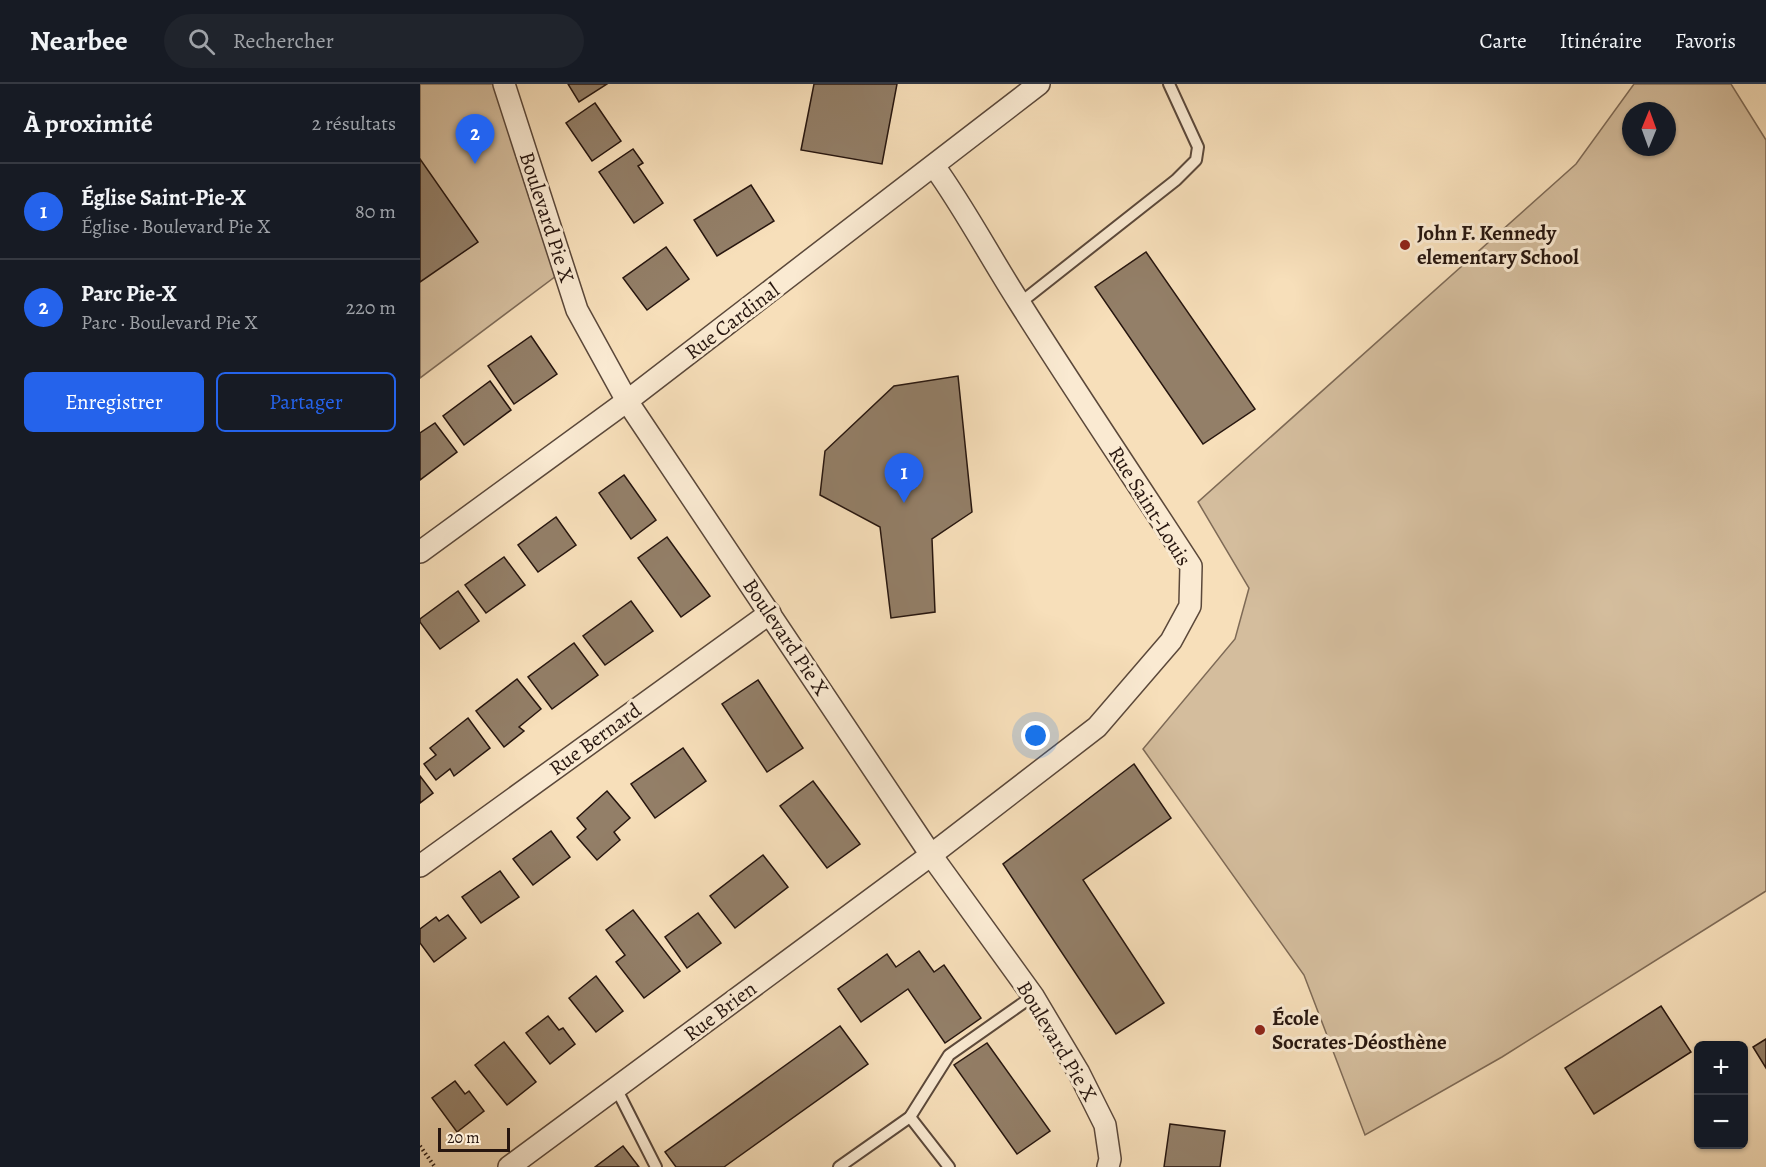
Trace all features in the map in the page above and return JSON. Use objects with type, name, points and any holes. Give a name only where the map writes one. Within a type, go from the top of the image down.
[{"type":"street","name":"Boulevard Pie X","points":[[504,84],[577,310],[627,401],[931,855],[1033,996],[1079,1073],[1106,1125],[1110,1159],[1108,1167]]},
{"type":"street","name":"Rue Cardinal","points":[[420,552],[627,401],[1040,84]]},
{"type":"street","name":"Rue Saint-Louis","points":[[931,855],[1097,727],[1171,641],[1190,606],[1191,566],[982,244],[953,192],[934,166]]},
{"type":"street","name":"Rue Bernard","points":[[420,866],[770,613]]},
{"type":"street","name":"Rue Brien","points":[[509,1167],[931,855]]},
{"type":"lane","points":[[1020,303],[1176,180],[1196,160],[1198,147],[1169,84]]},
{"type":"lane","points":[[839,1167],[910,1117],[949,1055],[1033,996]]},
{"type":"lane","points":[[616,1088],[656,1167]]},
{"type":"lane","points":[[910,1117],[949,1167]]},
{"type":"path","points":[[420,1146],[435,1167]]},
{"type":"shaded area","points":[[420,84],[504,84],[564,270],[420,378]]},
{"type":"shaded area","points":[[1634,84],[1731,84],[1766,140],[1766,891],[1502,1057],[1365,1135],[1304,975],[1143,749],[1235,639],[1249,588],[1198,502],[1576,164]]},
{"type":"building","points":[[568,84],[607,84],[579,102]]},
{"type":"building","points":[[814,84],[897,84],[882,164],[801,150]]},
{"type":"building","points":[[595,103],[621,141],[592,161],[566,123]]},
{"type":"building","points":[[633,149],[643,163],[638,166],[663,203],[634,223],[599,172]]},
{"type":"building","points":[[420,159],[478,242],[420,282]]},
{"type":"building","points":[[751,185],[774,221],[717,256],[694,220]]},
{"type":"building","points":[[666,247],[689,279],[647,310],[623,278]]},
{"type":"building","points":[[1146,252],[1255,409],[1203,444],[1095,287]]},
{"type":"building","points":[[531,336],[557,374],[514,404],[488,366]]},
{"type":"building","points":[[958,376],[972,512],[932,539],[935,612],[891,618],[880,527],[820,495],[825,451],[894,386]]},
{"type":"building","points":[[490,381],[511,410],[464,445],[443,416]]},
{"type":"building","points":[[435,423],[457,452],[420,480],[420,433]]},
{"type":"building","points":[[624,475],[656,520],[631,539],[599,493]]},
{"type":"building","points":[[556,517],[576,545],[538,572],[518,545]]},
{"type":"building","points":[[667,537],[710,596],[681,617],[638,558]]},
{"type":"building","points":[[504,557],[525,585],[486,613],[465,585]]},
{"type":"building","points":[[458,591],[479,621],[440,649],[420,619]]},
{"type":"building","points":[[631,601],[653,631],[605,665],[583,636]]},
{"type":"building","points":[[574,643],[598,675],[552,709],[528,677]]},
{"type":"building","points":[[517,679],[541,709],[519,727],[524,731],[504,747],[476,711]]},
{"type":"building","points":[[758,680],[803,748],[767,772],[722,704]]},
{"type":"building","points":[[468,718],[490,748],[454,776],[450,769],[436,780],[424,764],[436,755],[430,748]]},
{"type":"building","points":[[683,748],[706,781],[655,818],[631,784]]},
{"type":"building","points":[[1134,764],[1171,818],[1083,880],[1164,1003],[1116,1034],[1003,864]]},
{"type":"building","points":[[420,776],[433,793],[420,803]]},
{"type":"building","points":[[813,781],[860,844],[827,868],[780,806]]},
{"type":"building","points":[[607,791],[630,818],[614,832],[620,840],[597,860],[577,837],[586,829],[577,818]]},
{"type":"building","points":[[551,831],[570,857],[533,885],[513,859]]},
{"type":"building","points":[[763,855],[788,887],[735,928],[710,896]]},
{"type":"building","points":[[500,871],[519,897],[481,923],[462,897]]},
{"type":"building","points":[[633,910],[680,971],[644,998],[616,962],[625,955],[606,930]]},
{"type":"building","points":[[698,913],[721,943],[687,968],[665,937]]},
{"type":"building","points":[[448,915],[466,938],[434,962],[420,943],[420,929],[436,917],[439,921]]},
{"type":"building","points":[[919,951],[934,972],[944,965],[981,1018],[945,1043],[908,989],[861,1022],[838,989],[887,954],[896,967]]},
{"type":"building","points":[[596,976],[623,1011],[596,1032],[569,998]]},
{"type":"building","points":[[1661,1006],[1691,1052],[1594,1114],[1565,1068]]},
{"type":"building","points":[[548,1016],[559,1030],[563,1028],[575,1044],[550,1064],[526,1033]]},
{"type":"building","points":[[840,1026],[868,1064],[724,1167],[676,1167],[665,1152]]},
{"type":"building","points":[[1766,1039],[1766,1068],[1753,1047]]},
{"type":"building","points":[[504,1042],[536,1082],[507,1105],[475,1065]]},
{"type":"building","points":[[987,1043],[1050,1131],[1017,1154],[954,1065]]},
{"type":"building","points":[[455,1081],[465,1094],[469,1091],[484,1111],[457,1132],[432,1098]]},
{"type":"building","points":[[1170,1124],[1225,1131],[1220,1167],[1164,1167]]},
{"type":"building","points":[[623,1146],[639,1167],[595,1167]]},
{"type":"place","name":"Parc Pie-X","points":[[475,164]]},
{"type":"place","name":"John F. Kennedy elementary School","points":[[1405,245]]},
{"type":"place","name":"Église Saint-Pie-X","points":[[904,503]]},
{"type":"place","name":"École Socrates-Déosthène","points":[[1260,1030]]}]
